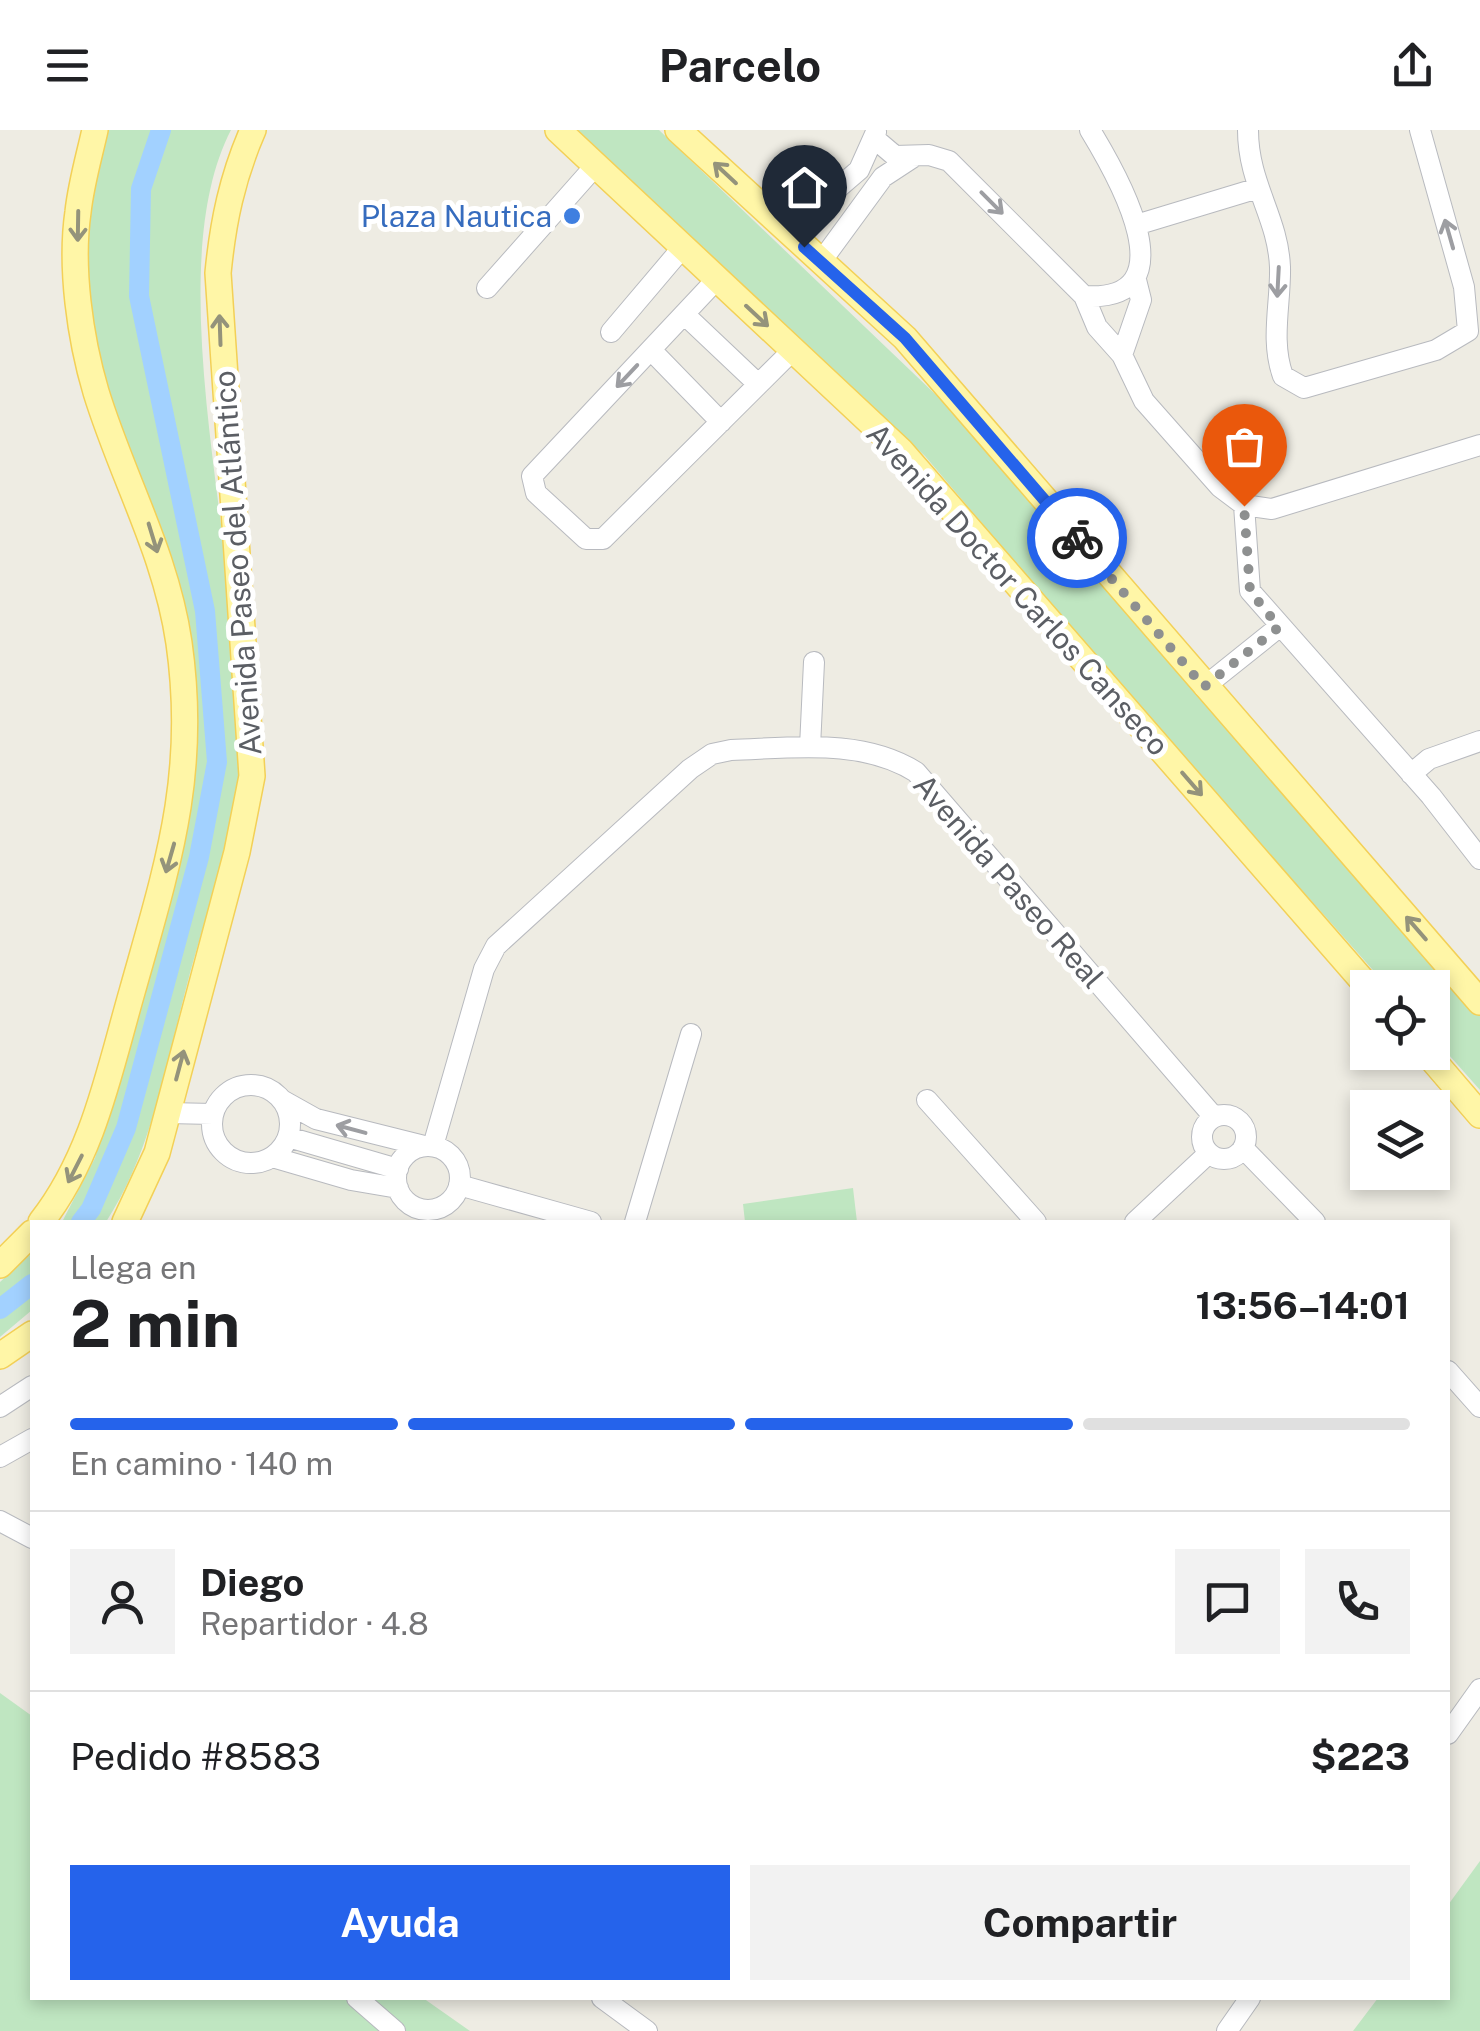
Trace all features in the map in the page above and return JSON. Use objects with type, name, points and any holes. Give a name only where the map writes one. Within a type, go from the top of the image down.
[{"type":"main road","name":"Avenida Paseo del Atlántico","points":[[41,1220],[80,1162],[99,1109],[178,831],[186,739],[179,641],[168,591],[151,530],[96,394],[87,355],[78,279],[77,214],[95,130]]},
{"type":"main road","name":"Avenida Paseo del Atlántico","points":[[126,1220],[157,1152],[237,852],[252,776],[218,274],[228,200],[252,130]]},
{"type":"main road","name":"Avenida Doctor Carlos Canseco","points":[[558,130],[901,451],[1353,970]]},
{"type":"main road","points":[[678,130],[905,338],[1480,1002]]},
{"type":"main road","points":[[1441,1070],[1480,1116]]},
{"type":"main road","points":[[0,1265],[30,1235]]},
{"type":"main road","points":[[0,1356],[30,1335]]},
{"type":"street","points":[[1084,296],[1123,292],[1136,280],[1142,262],[1136,225],[1090,130]]},
{"type":"street","points":[[1248,130],[1256,190],[1274,228],[1280,267],[1276,357],[1283,376],[1304,388],[1436,350],[1462,337],[1470,324],[1420,130]]},
{"type":"street","points":[[788,232],[859,170],[876,134]]},
{"type":"street","points":[[876,134],[888,154],[912,158],[929,155],[949,161],[1084,296],[1097,327],[1122,355],[1144,401],[1220,487],[1244,506],[1272,509],[1480,445]]},
{"type":"street","points":[[820,263],[883,177],[912,158]]},
{"type":"street","points":[[486,288],[596,166]]},
{"type":"street","points":[[1136,225],[1256,190]]},
{"type":"street","points":[[611,332],[683,248]]},
{"type":"street","points":[[717,279],[532,476],[536,493],[586,539],[603,539],[793,350]]},
{"type":"street","points":[[1122,355],[1131,339],[1141,300],[1136,280]]},
{"type":"street","points":[[684,314],[758,384]]},
{"type":"street","points":[[650,350],[720,422]]},
{"type":"street","points":[[1244,506],[1250,591],[1480,859]]},
{"type":"street","points":[[1204,687],[1279,627]]},
{"type":"street","points":[[810,747],[814,662]]},
{"type":"street","points":[[1411,774],[1428,759],[1480,742]]},
{"type":"street","name":"Avenida Paseo Real","points":[[429,1146],[484,969],[518,922],[712,754],[810,747],[868,751],[895,759],[916,772],[1214,1117]]},
{"type":"street","points":[[635,1220],[691,1034]]},
{"type":"street","points":[[288,1136],[398,1178],[416,1215],[448,1202],[459,1185],[452,1156],[429,1146],[316,1120],[262,1086],[249,1085],[226,1094],[212,1114],[211,1128],[222,1152],[246,1163],[272,1157],[350,1180],[398,1178]]},
{"type":"street","points":[[272,1157],[288,1136],[290,1124],[282,1100]]},
{"type":"street","points":[[927,1100],[1034,1220]]},
{"type":"street","points":[[168,1113],[212,1114]]},
{"type":"street","points":[[1214,1117],[1237,1119],[1246,1132],[1244,1148],[1231,1158],[1208,1154],[1202,1138],[1214,1117]]},
{"type":"street","points":[[398,1178],[407,1154],[429,1146]]},
{"type":"street","points":[[1244,1148],[1313,1220]]},
{"type":"street","points":[[1138,1220],[1208,1154]]},
{"type":"street","points":[[459,1185],[584,1220]]},
{"type":"street","points":[[1450,1373],[1480,1407]]},
{"type":"street","points":[[0,1407],[30,1387]]},
{"type":"street","points":[[0,1456],[30,1440]]},
{"type":"street","points":[[0,1521],[30,1537]]},
{"type":"street","points":[[1450,1731],[1480,1689]]},
{"type":"street","points":[[359,2000],[395,2031]]},
{"type":"street","points":[[605,2000],[647,2031]]},
{"type":"street","points":[[1227,2031],[1249,2000]]},
{"type":"green space","points":[[100,130],[231,130],[212,181],[203,240],[201,304],[210,439],[232,624],[239,767],[226,845],[148,1133],[107,1220],[63,1220],[95,1158],[137,1003],[190,738],[182,595],[92,363],[80,245]]},
{"type":"green space","points":[[578,130],[659,130],[957,415],[1444,970],[1373,970],[1108,672],[925,456]]},
{"type":"green space","points":[[1450,977],[1480,1011],[1480,1090],[1450,1056]]},
{"type":"green space","points":[[853,1188],[857,1220],[745,1220],[743,1204]]},
{"type":"green space","points":[[30,1255],[30,1312],[0,1337],[0,1282]]},
{"type":"green space","points":[[0,1693],[30,1715],[30,2000],[426,2000],[470,2031],[0,2031]]},
{"type":"green space","points":[[1480,1861],[1480,2031],[1353,2031],[1376,2000],[1450,2000],[1450,1902]]},
{"type":"waterway","points":[[83,1220],[126,1128],[199,857],[217,762],[205,611],[139,296],[141,189],[161,130]]},
{"type":"waterway","points":[[0,1309],[30,1286]]},
{"type":"way so far","points":[[1077,538],[1204,687],[1279,627],[1250,591],[1244,506]]},
{"type":"place","name":"Plaza Nautica","points":[[572,216]]},
{"type":"route","points":[[804,247],[905,338],[1077,538]]}]
